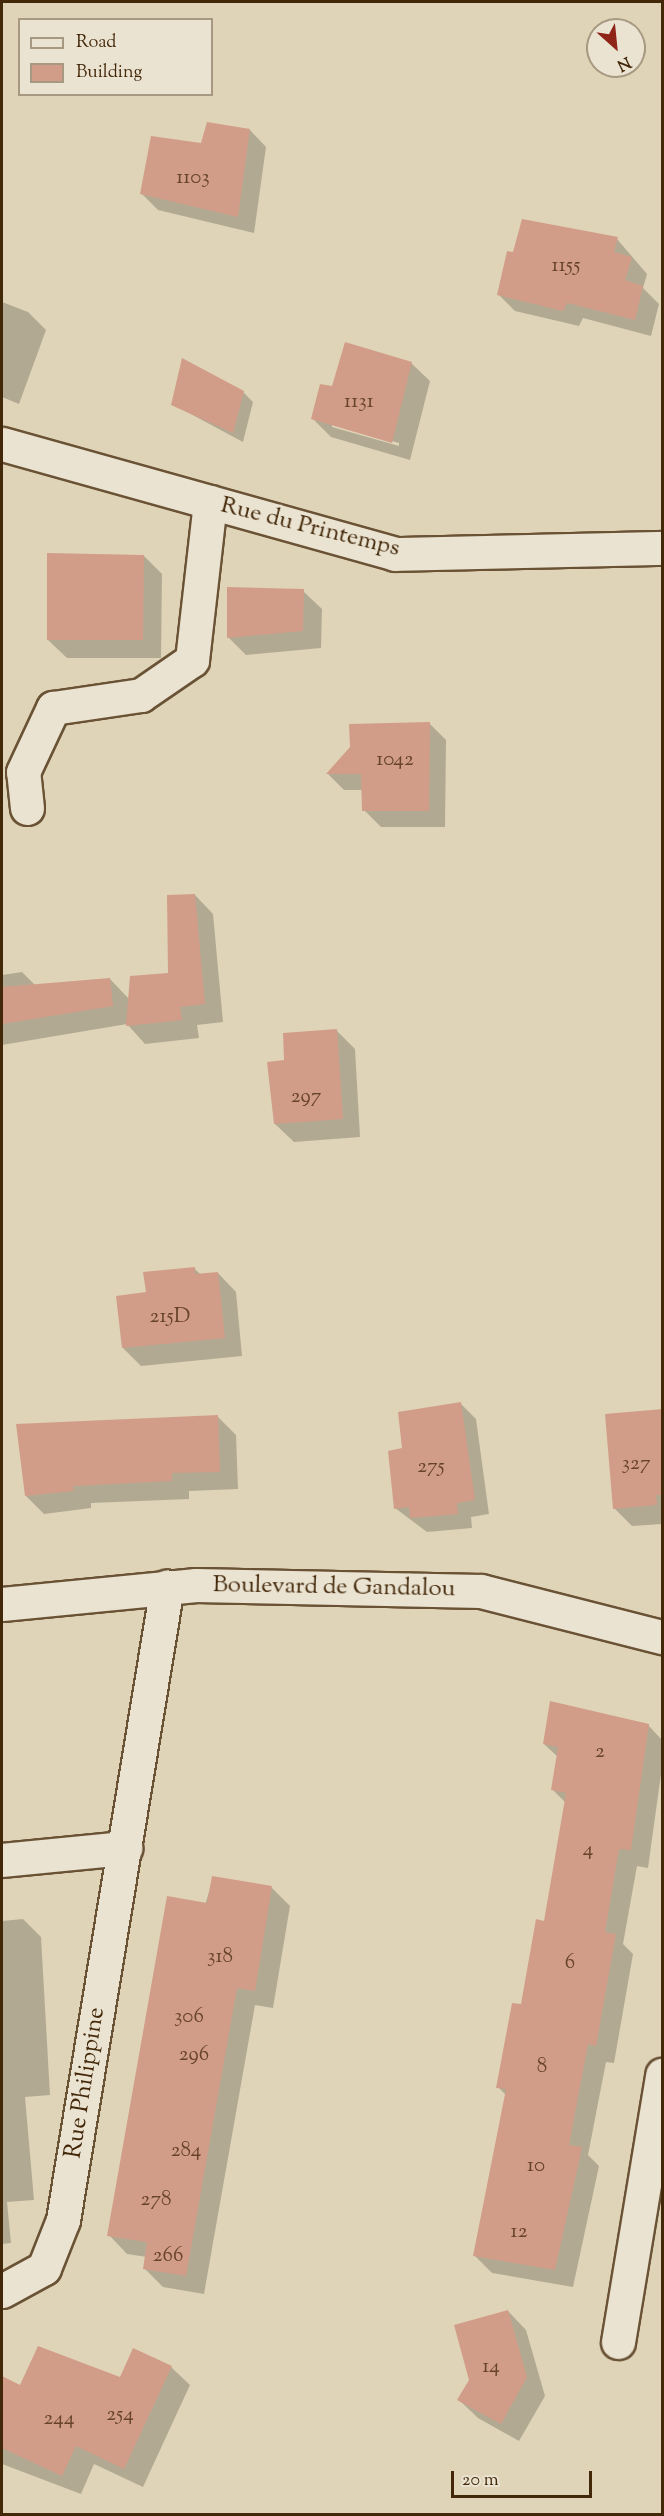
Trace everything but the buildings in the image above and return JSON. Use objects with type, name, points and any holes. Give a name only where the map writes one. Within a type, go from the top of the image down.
[{"type":"street","name":"Rue du Printemps","points":[[2,444],[394,554],[663,548]]},
{"type":"street","points":[[27,808],[23,772],[53,708],[141,695],[192,660],[210,502]]},
{"type":"street","name":"Boulevard de Gandalou","points":[[2,1604],[166,1586],[481,1591],[663,1637]]},
{"type":"street","name":"Rue Philippine","points":[[2,2291],[44,2268],[63,2220],[166,1586]]},
{"type":"street","points":[[2,1860],[125,1848]]},
{"type":"street","points":[[618,2342],[663,2075]]}]
